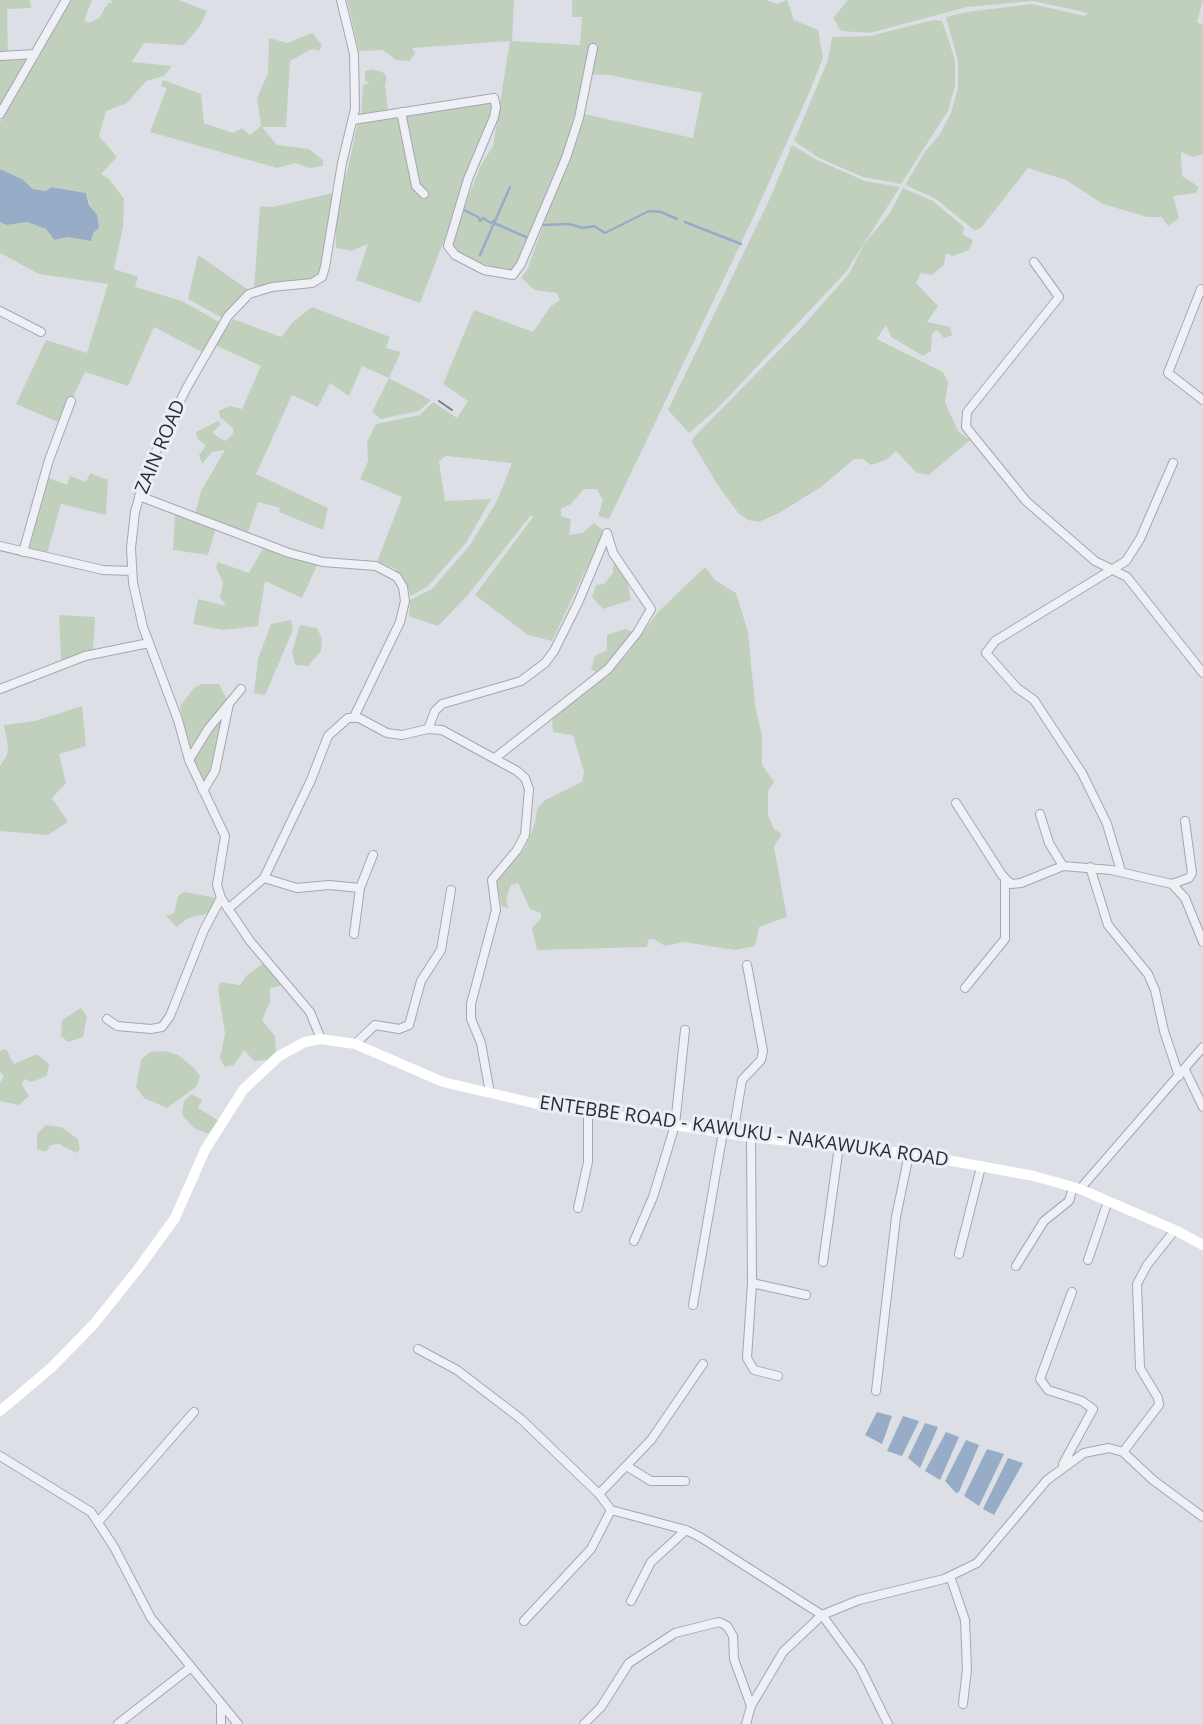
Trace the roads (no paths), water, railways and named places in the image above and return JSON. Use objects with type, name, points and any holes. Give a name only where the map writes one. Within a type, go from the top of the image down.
[{"type":"main road","name":"ENTEBBE ROAD - KAWUKU - NAKAWUKA ROAD","points":[[0,1411],[51,1368],[94,1324],[138,1269],[175,1218],[209,1142],[243,1090],[278,1056],[305,1042],[321,1039],[355,1044],[425,1076],[490,1093],[588,1112],[751,1137],[909,1154],[1025,1174],[1076,1188],[1175,1230],[1203,1245]]},
{"type":"street","points":[[0,114],[66,0]]},
{"type":"street","name":"ZAIN ROAD","points":[[221,898],[217,886],[225,836],[189,760],[178,720],[138,611],[131,571],[131,548],[139,496],[147,470],[186,389],[223,324],[240,300],[260,290],[312,284],[322,277],[342,163],[353,120],[354,54],[341,0]]},
{"type":"street","points":[[353,120],[494,98],[494,117],[468,178],[448,246],[455,255],[484,270],[513,275],[521,264],[566,158],[579,118],[593,48]]},
{"type":"street","points":[[0,56],[35,54]]},
{"type":"street","points":[[401,112],[416,186],[424,194]]},
{"type":"street","points":[[1034,262],[1059,297],[964,419],[981,446],[1026,501],[1095,561],[1115,569],[1135,585],[1203,673]]},
{"type":"street","points":[[1201,289],[1168,373],[1203,400]]},
{"type":"street","points":[[0,311],[41,332]]},
{"type":"street","points":[[23,552],[49,460],[71,401]]},
{"type":"street","points":[[1121,871],[1107,824],[1082,773],[1034,699],[1017,688],[986,653],[995,641],[1115,569],[1134,551],[1173,463]]},
{"type":"street","points":[[139,496],[289,553],[323,562],[376,566],[397,577],[403,587],[405,600],[400,622],[354,717],[342,722],[328,736],[307,790],[264,878],[228,909]]},
{"type":"street","points":[[428,729],[435,711],[442,704],[521,681],[545,663],[554,651],[578,603],[607,533],[613,554],[652,609],[608,669],[495,758]]},
{"type":"street","points":[[0,546],[110,571],[131,571]]},
{"type":"street","points":[[0,689],[85,656],[149,643]]},
{"type":"street","points":[[189,760],[208,729],[240,689]]},
{"type":"street","points":[[203,790],[218,763],[229,705]]},
{"type":"street","points":[[354,717],[387,733],[409,735],[428,729],[442,730],[495,758],[525,778],[528,789],[525,835],[517,850],[492,880],[496,910],[471,1004],[471,1019],[481,1043],[490,1093]]},
{"type":"street","points":[[957,803],[1005,879],[1011,884],[1021,883],[1063,866],[1121,871],[1172,884],[1185,898],[1203,942]]},
{"type":"street","points":[[1040,814],[1049,843],[1063,866]]},
{"type":"street","points":[[1172,884],[1189,878],[1192,873],[1185,821]]},
{"type":"street","points":[[354,934],[360,888],[373,855]]},
{"type":"street","points":[[1090,867],[1108,925],[1148,974],[1155,990],[1164,1031],[1182,1073],[1203,1107]]},
{"type":"street","points":[[264,878],[297,888],[328,885],[360,888]]},
{"type":"street","points":[[965,988],[1004,939],[1005,879]]},
{"type":"street","points":[[355,1044],[375,1025],[399,1029],[409,1025],[421,981],[441,950],[451,890]]},
{"type":"street","points":[[221,898],[250,941],[310,1012],[321,1039]]},
{"type":"street","points":[[107,1018],[117,1026],[151,1029],[162,1027],[221,898]]},
{"type":"street","points":[[693,1305],[728,1133],[743,1080],[761,1060],[762,1051],[747,965]]},
{"type":"street","points":[[635,1241],[653,1197],[675,1125],[685,1030]]},
{"type":"street","points":[[1016,1266],[1044,1221],[1069,1201],[1076,1188],[1203,1047]]},
{"type":"street","points":[[578,1208],[590,1140],[588,1112]]},
{"type":"street","points":[[751,1137],[752,1283],[748,1362],[754,1370],[778,1376]]},
{"type":"street","points":[[823,1262],[839,1146]]},
{"type":"street","points":[[876,1391],[896,1217],[909,1154]]},
{"type":"street","points":[[959,1254],[981,1167]]},
{"type":"street","points":[[1088,1260],[1108,1201]]},
{"type":"street","points":[[1123,1452],[1150,1420],[1159,1402],[1140,1368],[1137,1284],[1147,1265],[1175,1230]]},
{"type":"street","points":[[752,1283],[806,1295]]},
{"type":"street","points":[[746,1724],[751,1706],[783,1652],[822,1615],[859,1600],[909,1590],[950,1576],[977,1563],[1061,1467],[1093,1409],[1082,1401],[1048,1390],[1040,1379],[1072,1292]]},
{"type":"street","points":[[418,1349],[457,1370],[521,1419],[599,1494],[611,1510],[685,1530],[822,1615],[860,1667],[888,1724]]},
{"type":"street","points":[[599,1494],[628,1467],[662,1426],[703,1364]]},
{"type":"street","points":[[99,1521],[194,1412]]},
{"type":"street","points":[[1061,1467],[1096,1449],[1115,1449],[1123,1452],[1153,1480],[1203,1517]]},
{"type":"street","points":[[0,1456],[78,1502],[99,1521],[151,1618],[238,1724]]},
{"type":"street","points":[[628,1467],[651,1481],[685,1481]]},
{"type":"street","points":[[524,1621],[591,1549],[611,1510]]},
{"type":"street","points":[[631,1601],[651,1562],[685,1530]]},
{"type":"street","points":[[950,1576],[965,1620],[967,1669],[963,1704]]},
{"type":"street","points":[[584,1724],[601,1707],[629,1663],[675,1633],[719,1622],[727,1626],[733,1636],[734,1660],[751,1706]]},
{"type":"street","points":[[118,1724],[191,1667]]},
{"type":"street","points":[[221,1704],[221,1724]]},
{"type":"water","points":[[0,169],[22,179],[33,189],[46,191],[51,187],[86,193],[89,205],[97,215],[99,228],[93,233],[91,241],[67,237],[54,240],[46,229],[27,222],[7,225],[0,222]]},
{"type":"water","points":[[877,1412],[892,1416],[882,1444],[865,1435]]},
{"type":"water","points":[[903,1416],[919,1421],[902,1456],[887,1451]]},
{"type":"water","points":[[925,1423],[938,1427],[920,1468],[908,1458]]},
{"type":"water","points":[[946,1432],[959,1437],[940,1480],[925,1471]]},
{"type":"water","points":[[966,1440],[979,1445],[959,1492],[956,1493],[945,1481]]},
{"type":"water","points":[[987,1449],[1004,1454],[979,1506],[964,1496]]},
{"type":"water","points":[[1008,1458],[1023,1463],[994,1515],[983,1509]]},
{"type":"waterway","points":[[480,255],[510,187]]},
{"type":"waterway","points":[[464,210],[478,217],[480,221],[483,218],[491,223],[495,220]]},
{"type":"waterway","points":[[544,225],[569,224],[583,228],[594,226],[605,233],[649,211],[661,212],[677,219]]},
{"type":"waterway","points":[[685,222],[741,244]]},
{"type":"waterway","points":[[494,223],[526,237]]},
{"type":"tram line","points":[[439,401],[452,410]]}]
